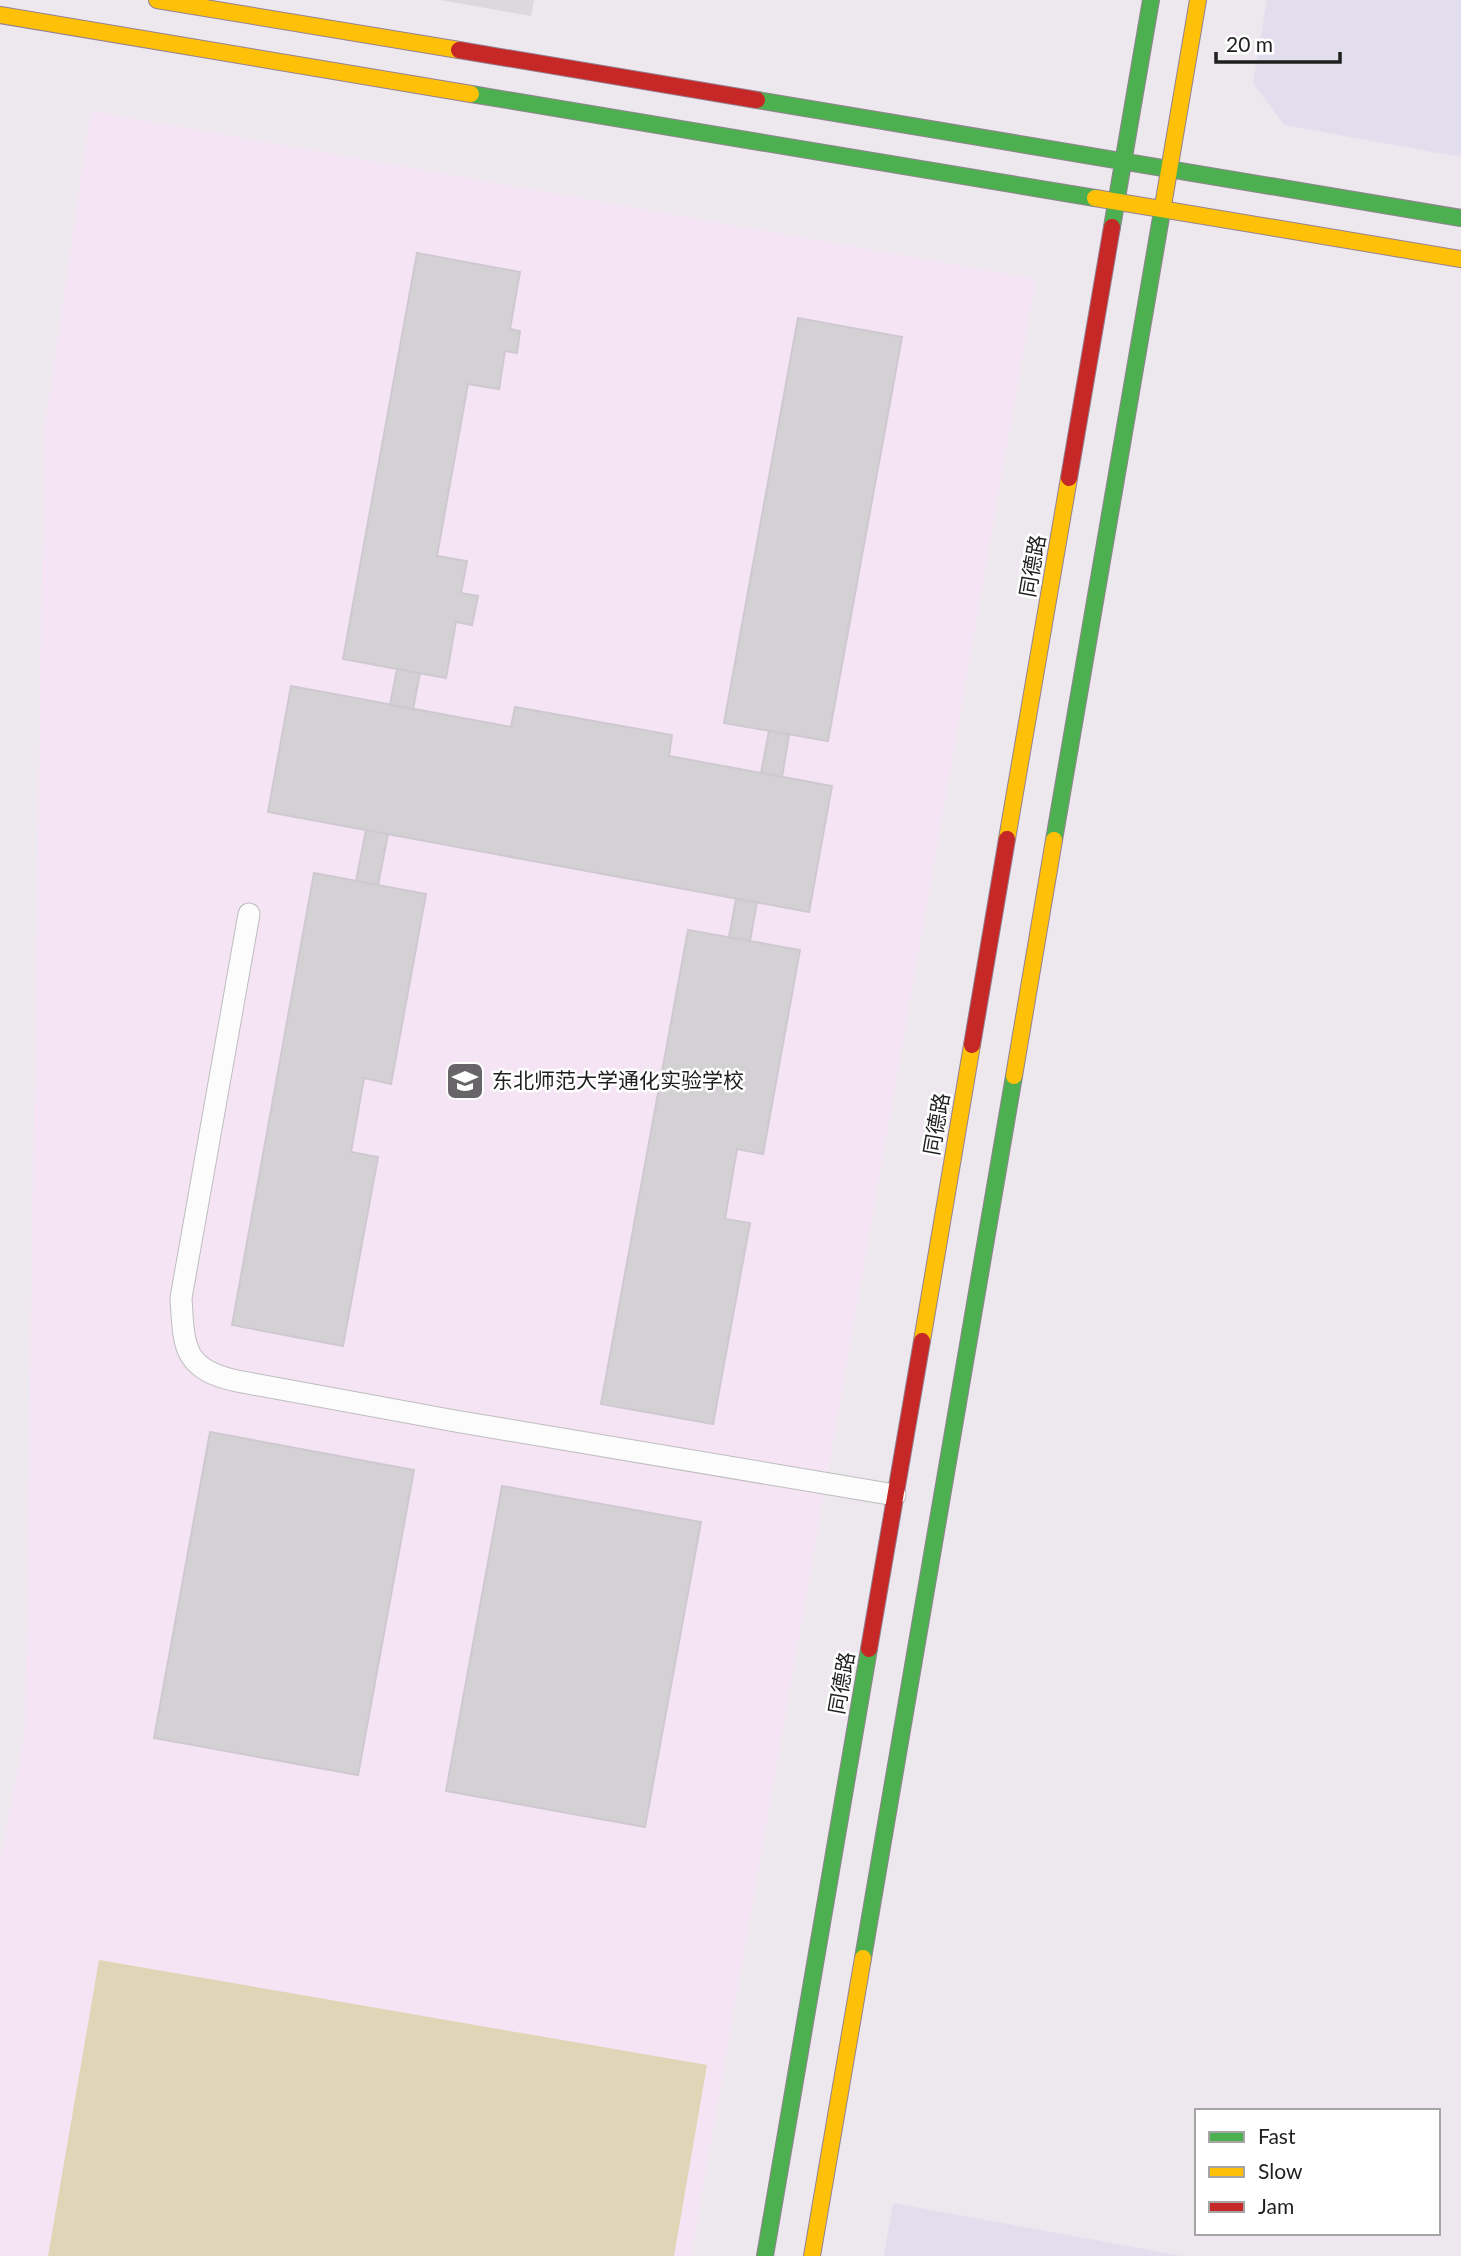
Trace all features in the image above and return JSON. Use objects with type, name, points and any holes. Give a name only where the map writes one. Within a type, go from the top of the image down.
[{"type":"main road","points":[[156,0],[254,8],[1124,162],[1461,218]]},
{"type":"main road","name":"同德路","points":[[765,2256],[1151,0]]},
{"type":"main road","points":[[812,2256],[1198,0]]},
{"type":"main road","points":[[0,15],[1461,259]]},
{"type":"lane","points":[[249,914],[181,1298],[184,1344],[205,1370],[237,1381],[454,1421],[895,1495]]},
{"type":"shaded area","points":[[440,0],[534,0],[531,16]]},
{"type":"shaded area","points":[[1267,0],[1461,0],[1461,157],[1284,125],[1253,83]]},
{"type":"shaded area","name":"东北师范大学通化实验学校","points":[[91,111],[1036,279],[691,2256],[0,2256],[0,1862],[25,1730],[44,432]]},
{"type":"shaded area","points":[[99,1960],[707,2065],[674,2256],[48,2256]]},
{"type":"shaded area","points":[[893,2203],[1182,2256],[884,2256]]},
{"type":"building","points":[[417,253],[520,272],[510,329],[520,331],[517,353],[505,351],[499,389],[468,384],[437,556],[467,561],[461,593],[478,596],[472,625],[456,622],[446,678],[343,659]]},
{"type":"building","points":[[798,318],[902,337],[828,741],[724,723]]},
{"type":"building","points":[[397,669],[420,673],[413,709],[390,705]]},
{"type":"building","points":[[291,686],[511,727],[515,707],[672,735],[669,756],[832,786],[809,912],[268,812]]},
{"type":"building","points":[[769,731],[789,735],[782,777],[761,773]]},
{"type":"building","points":[[366,830],[388,834],[378,885],[356,881]]},
{"type":"building","points":[[314,873],[426,894],[391,1084],[364,1078],[351,1152],[378,1157],[343,1346],[232,1325]]},
{"type":"building","points":[[736,899],[757,902],[750,941],[729,937]]},
{"type":"building","points":[[688,930],[800,950],[763,1154],[737,1149],[725,1219],[750,1223],[713,1424],[601,1404]]},
{"type":"building","points":[[210,1432],[414,1470],[358,1775],[154,1738]]},
{"type":"building","points":[[502,1486],[701,1522],[645,1827],[446,1791]]},
{"type":"traffic: fast","points":[[1112,227],[1151,0]]},
{"type":"traffic: fast","points":[[471,94],[1095,198]]},
{"type":"traffic: fast","points":[[757,100],[1461,218]]},
{"type":"traffic: fast","points":[[1054,840],[1164,200]]},
{"type":"traffic: fast","points":[[863,1958],[1014,1076]]},
{"type":"traffic: fast","points":[[765,2256],[869,1649]]},
{"type":"traffic: slow","points":[[157,0],[459,50]]},
{"type":"traffic: slow","points":[[1164,200],[1198,0]]},
{"type":"traffic: slow","points":[[0,15],[471,94]]},
{"type":"traffic: slow","points":[[1095,198],[1461,259]]},
{"type":"traffic: slow","points":[[1007,839],[1069,478]]},
{"type":"traffic: slow","points":[[1014,1076],[1054,840]]},
{"type":"traffic: slow","points":[[922,1341],[972,1045]]},
{"type":"traffic: slow","points":[[812,2256],[863,1958]]},
{"type":"traffic: jam","points":[[459,50],[757,100]]},
{"type":"traffic: jam","points":[[1069,478],[1112,227]]},
{"type":"traffic: jam","points":[[972,1045],[1007,839]]},
{"type":"traffic: jam","points":[[869,1649],[922,1341]]},
{"type":"place","name":"东北师范大学通化实验学校","points":[[465,1081]]}]
